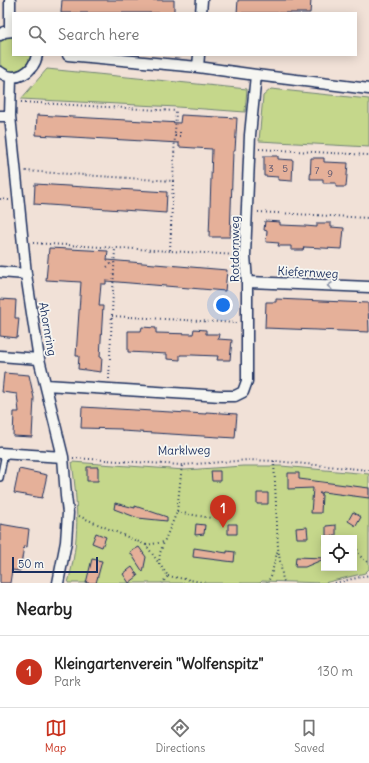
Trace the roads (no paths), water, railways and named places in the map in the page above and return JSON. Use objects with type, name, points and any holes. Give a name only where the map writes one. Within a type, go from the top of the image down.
[{"type":"street","points":[[0,35],[12,30],[10,0]]},
{"type":"street","points":[[201,12],[202,0]]},
{"type":"street","points":[[0,72],[11,76],[21,76],[30,70],[36,62],[37,56]]},
{"type":"street","points":[[79,56],[198,67],[369,89]]},
{"type":"street","points":[[198,56],[198,67]]},
{"type":"street","name":"Rotdornweg","points":[[46,385],[221,396],[235,396],[243,392],[247,381],[247,282],[245,255],[246,211],[256,75]]},
{"type":"street","name":"Ahornring","points":[[11,76],[11,101],[5,116],[16,170],[26,274],[39,359],[63,457],[68,514],[66,542],[58,583]]},
{"type":"street","points":[[0,272],[26,274]]},
{"type":"street","name":"Kiefernweg","points":[[247,282],[369,288]]},
{"type":"street","points":[[0,356],[39,359]]},
{"type":"street","points":[[2,453],[63,457]]},
{"type":"lane","points":[[0,478],[2,453]]},
{"type":"place","name":"Kleingartenverein \"Wolfenspitz\"","points":[[223,528]]}]
